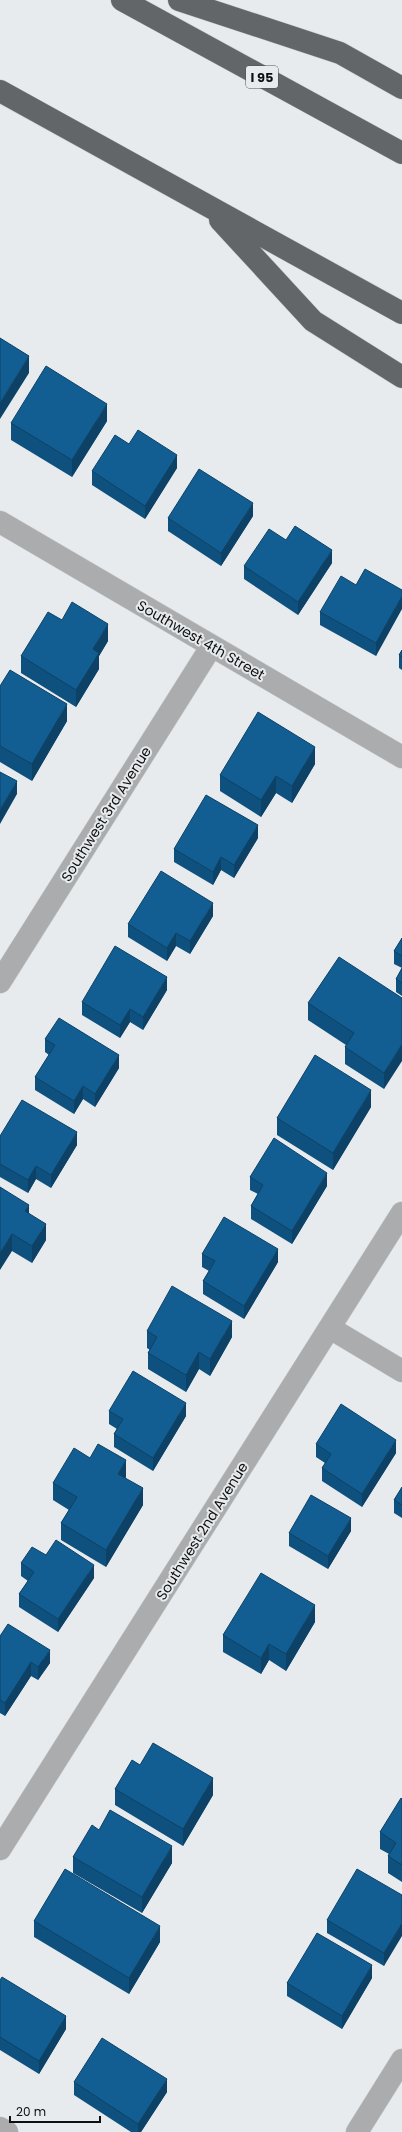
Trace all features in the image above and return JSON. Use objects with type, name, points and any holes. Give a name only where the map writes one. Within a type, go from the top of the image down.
[{"type":"highway","name":"I 95","points":[[122,0],[402,153]]},
{"type":"highway","points":[[179,0],[340,53],[402,88]]},
{"type":"highway","points":[[0,91],[402,313]]},
{"type":"highway","points":[[207,206],[313,321],[402,376]]},
{"type":"street","name":"Southwest 4th Street","points":[[0,522],[402,757]]},
{"type":"street","name":"Southwest 3rd Avenue","points":[[0,982],[211,646]]},
{"type":"street","name":"Southwest 2nd Avenue","points":[[0,1850],[402,1213]]},
{"type":"street","points":[[330,1328],[402,1371]]},
{"type":"street","points":[[357,2132],[402,2060]]},
{"type":"street","points":[[0,2128],[7,2132]]},
{"type":"building","points":[[0,338],[29,356],[0,403]]},
{"type":"building","points":[[46,366],[107,404],[72,460],[11,423]]},
{"type":"building","points":[[138,430],[177,455],[145,506],[92,471],[115,435],[129,444]]},
{"type":"building","points":[[199,469],[253,503],[221,553],[168,518]]},
{"type":"building","points":[[295,526],[332,550],[298,602],[244,566],[269,529],[286,540]]},
{"type":"building","points":[[365,569],[402,590],[402,596],[376,643],[320,612],[341,576],[356,585]]},
{"type":"building","points":[[72,602],[108,624],[93,649],[99,653],[76,690],[21,656],[48,612],[62,620]]},
{"type":"building","points":[[402,650],[402,657],[399,655]]},
{"type":"building","points":[[10,670],[67,704],[32,764],[0,746],[0,686]]},
{"type":"building","points":[[258,712],[315,747],[292,786],[276,776],[261,800],[220,775]]},
{"type":"building","points":[[0,772],[17,781],[0,810]]},
{"type":"building","points":[[206,795],[258,825],[234,865],[221,857],[213,872],[174,849]]},
{"type":"building","points":[[161,871],[213,903],[190,941],[176,933],[167,948],[128,924]]},
{"type":"building","points":[[402,938],[402,956],[394,951]]},
{"type":"building","points":[[115,946],[167,977],[143,1017],[130,1009],[120,1025],[82,1002]]},
{"type":"building","points":[[339,957],[402,998],[402,1044],[384,1073],[345,1047],[354,1033],[308,1003]]},
{"type":"building","points":[[402,968],[402,983],[396,979]]},
{"type":"building","points":[[59,1018],[119,1055],[95,1094],[83,1086],[74,1101],[35,1077],[55,1045],[45,1039]]},
{"type":"building","points":[[315,1055],[371,1090],[333,1153],[277,1118]]},
{"type":"building","points":[[22,1100],[77,1132],[51,1175],[36,1166],[28,1180],[0,1164],[0,1136]]},
{"type":"building","points":[[274,1138],[327,1173],[292,1231],[251,1206],[263,1185],[250,1177]]},
{"type":"building","points":[[0,1187],[29,1205],[25,1211],[46,1224],[32,1246],[12,1234],[0,1253]]},
{"type":"building","points":[[224,1217],[278,1249],[244,1306],[203,1281],[215,1261],[202,1254]]},
{"type":"building","points":[[172,1286],[232,1321],[210,1359],[199,1352],[186,1375],[148,1353],[157,1337],[147,1331]]},
{"type":"building","points":[[133,1371],[186,1403],[153,1458],[114,1434],[123,1419],[109,1411]]},
{"type":"building","points":[[341,1404],[396,1440],[362,1494],[322,1468],[331,1454],[316,1444]]},
{"type":"building","points":[[98,1444],[126,1460],[118,1474],[143,1488],[106,1550],[61,1523],[77,1497],[53,1483],[74,1448],[90,1458]]},
{"type":"building","points":[[402,1487],[402,1505],[394,1500]]},
{"type":"building","points":[[311,1495],[351,1518],[328,1556],[289,1533]]},
{"type":"building","points":[[56,1540],[94,1565],[58,1619],[19,1594],[34,1572],[21,1563],[32,1547],[46,1555]]},
{"type":"building","points":[[261,1573],[315,1605],[286,1654],[269,1644],[261,1658],[223,1635]]},
{"type":"building","points":[[8,1624],[50,1650],[38,1667],[31,1662],[5,1703],[0,1700],[0,1636]]},
{"type":"building","points":[[153,1743],[213,1778],[183,1829],[115,1789],[132,1760],[140,1765]]},
{"type":"building","points":[[401,1798],[402,1865],[388,1856],[396,1843],[380,1832]]},
{"type":"building","points":[[110,1810],[172,1846],[142,1897],[73,1857],[92,1825],[99,1830]]},
{"type":"building","points":[[65,1869],[160,1926],[129,1978],[34,1921]]},
{"type":"building","points":[[357,1869],[402,1895],[402,1923],[384,1953],[327,1920]]},
{"type":"building","points":[[317,1933],[372,1965],[342,2016],[287,1983]]},
{"type":"building","points":[[2,1977],[66,2016],[39,2061],[0,2037],[0,1980]]},
{"type":"building","points":[[102,2038],[167,2079],[138,2124],[74,2082]]}]
